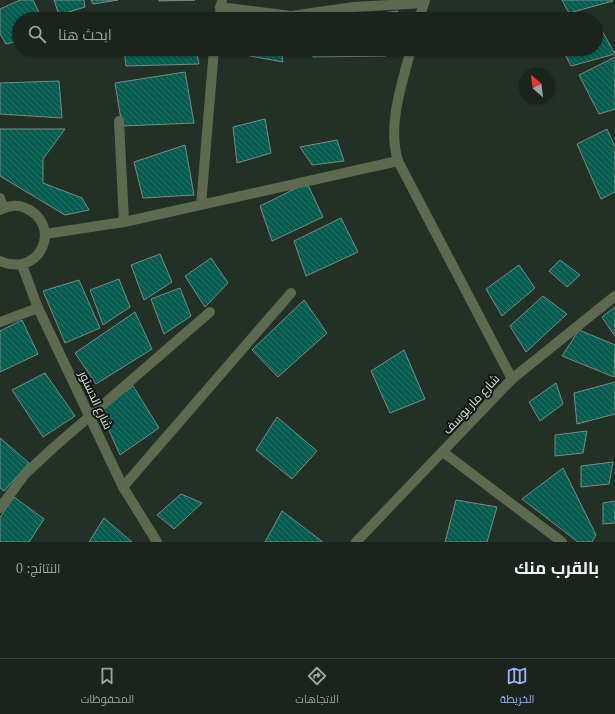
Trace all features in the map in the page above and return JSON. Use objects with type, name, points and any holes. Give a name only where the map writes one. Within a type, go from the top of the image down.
[{"type":"street","points":[[319,12],[354,7],[424,1],[421,12]]},
{"type":"street","points":[[221,4],[268,12]]},
{"type":"street","points":[[201,205],[213,56]]},
{"type":"street","points":[[409,56],[394,132],[394,149],[398,161],[512,379]]},
{"type":"street","points":[[119,121],[124,222]]},
{"type":"street","points":[[45,234],[124,222],[398,161]]},
{"type":"street","points":[[0,261],[9,265],[22,265],[32,261],[39,254],[44,244],[45,234],[41,220],[32,210],[18,206],[1,205]]},
{"type":"street","name":"شارع الدستور","points":[[22,265],[38,308],[123,487],[157,542]]},
{"type":"street","points":[[123,487],[291,293]]},
{"type":"street","name":"شارع مار يوسف","points":[[356,542],[512,379],[615,296]]},
{"type":"street","points":[[0,322],[38,308]]},
{"type":"street","points":[[0,508],[25,474],[89,415],[210,312]]},
{"type":"street","points":[[443,452],[562,542]]},
{"type":"building","points":[[20,0],[33,0],[39,12],[12,12],[12,43],[6,44],[0,34],[0,9]]},
{"type":"building","points":[[54,0],[84,0],[85,7],[69,12],[58,12]]},
{"type":"building","points":[[91,0],[118,0],[93,4]]},
{"type":"building","points":[[159,0],[195,0],[159,1]]},
{"type":"building","points":[[562,0],[613,1],[573,12],[568,12]]},
{"type":"building","points":[[603,33],[615,54],[571,66],[566,56],[603,56]]},
{"type":"building","points":[[125,56],[197,56],[199,64],[126,66]]},
{"type":"building","points":[[250,56],[282,56],[283,62]]},
{"type":"building","points":[[313,56],[386,56],[313,57]]},
{"type":"building","points":[[615,57],[615,109],[599,114],[579,75]]},
{"type":"building","points":[[185,72],[194,123],[122,126],[115,83]]},
{"type":"building","points":[[59,81],[62,118],[0,114],[0,83]]},
{"type":"building","points":[[265,119],[271,153],[237,163],[233,127]]},
{"type":"building","points":[[0,129],[65,129],[43,159],[43,183],[82,198],[89,210],[65,215],[0,176]]},
{"type":"building","points":[[607,129],[615,147],[615,192],[601,199],[577,144]]},
{"type":"building","points":[[337,140],[344,161],[312,165],[300,147]]},
{"type":"building","points":[[185,145],[194,195],[143,198],[134,162]]},
{"type":"building","points":[[307,183],[323,217],[272,241],[260,206]]},
{"type":"building","points":[[341,218],[358,252],[306,276],[294,241]]},
{"type":"building","points":[[160,254],[172,282],[144,300],[131,265]]},
{"type":"building","points":[[211,258],[228,283],[205,307],[185,276]]},
{"type":"building","points":[[560,260],[580,275],[567,287],[549,271]]},
{"type":"building","points":[[519,265],[535,288],[502,316],[486,289]]},
{"type":"building","points":[[119,279],[130,307],[103,325],[90,290]]},
{"type":"building","points":[[79,280],[100,328],[65,343],[43,291]]},
{"type":"building","points":[[180,288],[191,316],[164,334],[151,299]]},
{"type":"building","points":[[543,296],[567,314],[526,352],[510,326]]},
{"type":"building","points":[[304,300],[327,333],[278,377],[252,350]]},
{"type":"building","points":[[615,307],[615,335],[614,335],[602,317]]},
{"type":"building","points":[[135,312],[152,349],[96,384],[75,353]]},
{"type":"building","points":[[22,320],[38,354],[0,372],[0,331]]},
{"type":"building","points":[[579,330],[615,345],[614,377],[562,356]]},
{"type":"building","points":[[404,350],[425,399],[390,413],[371,371]]},
{"type":"building","points":[[45,373],[75,416],[43,437],[12,390]]},
{"type":"building","points":[[615,382],[615,414],[577,424],[574,393]]},
{"type":"building","points":[[556,383],[563,404],[540,421],[529,402]]},
{"type":"building","points":[[133,386],[159,428],[120,455],[100,410]]},
{"type":"building","points":[[277,417],[317,451],[292,479],[256,450]]},
{"type":"building","points":[[587,431],[583,453],[555,456],[555,435]]},
{"type":"building","points":[[0,438],[29,463],[4,491],[0,488]]},
{"type":"building","points":[[613,462],[609,484],[581,487],[581,466]]},
{"type":"building","points":[[563,468],[596,535],[592,542],[578,542],[522,499]]},
{"type":"building","points":[[181,494],[202,503],[174,529],[157,515]]},
{"type":"building","points":[[14,497],[44,519],[29,542],[0,542],[0,517]]},
{"type":"building","points":[[456,500],[497,507],[487,542],[445,542]]},
{"type":"building","points":[[615,501],[615,523],[603,524],[603,503]]},
{"type":"building","points":[[282,511],[323,542],[265,542]]},
{"type":"building","points":[[104,518],[132,542],[89,542]]}]
